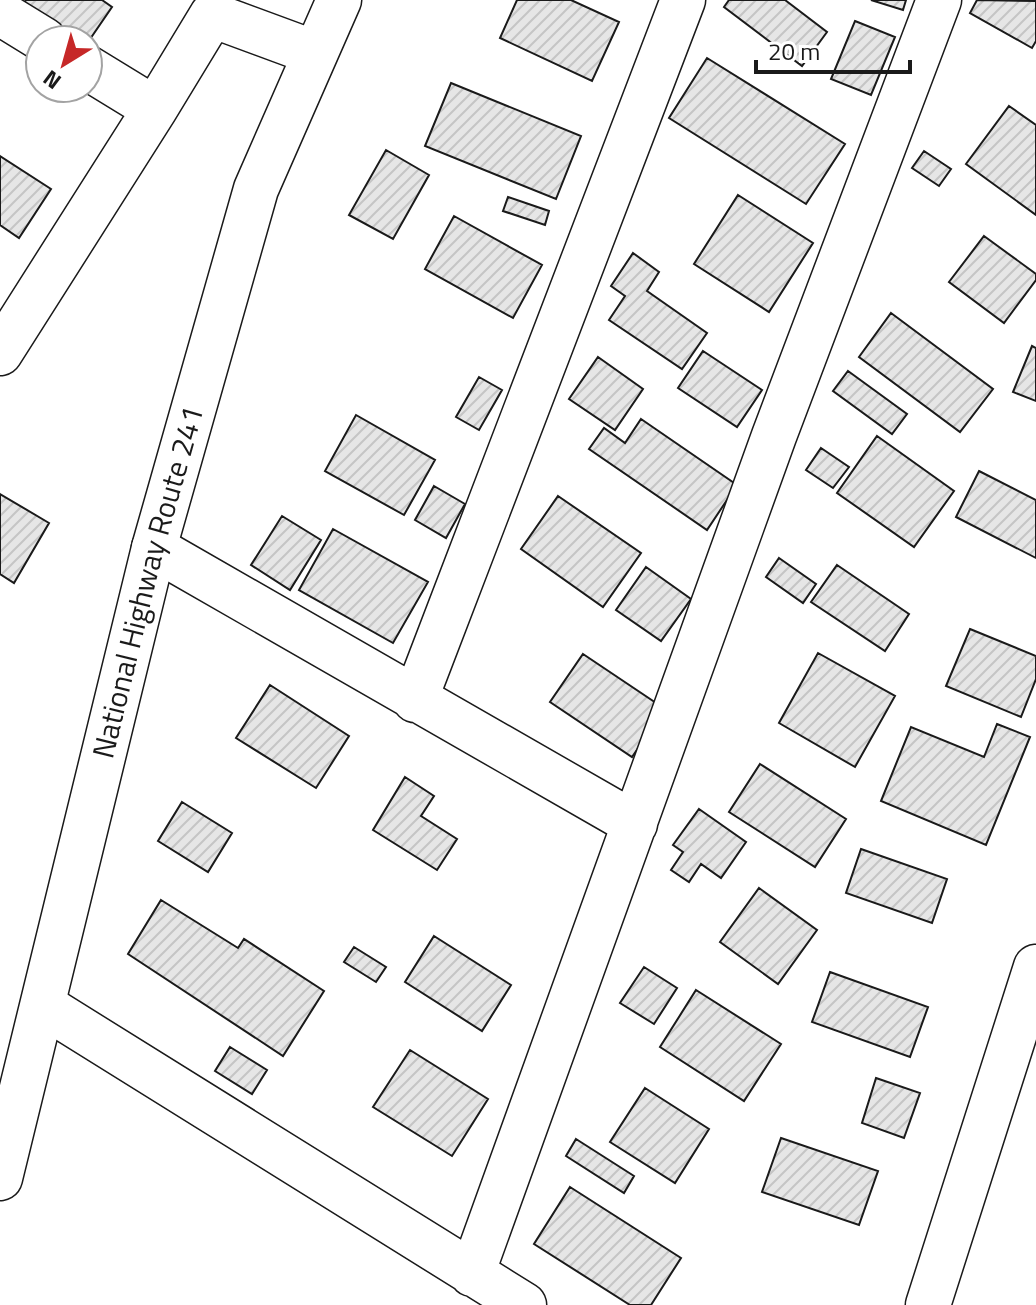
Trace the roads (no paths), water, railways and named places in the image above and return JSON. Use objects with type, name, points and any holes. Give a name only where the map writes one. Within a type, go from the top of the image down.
[{"type":"main road","name":"National Highway Route 241","points":[[0,1178],[154,548],[256,189],[339,0]]},
{"type":"main road","points":[[415,700],[683,0]]},
{"type":"main road","points":[[472,1274],[774,436],[939,0]]},
{"type":"main road","points":[[0,13],[24,28]]},
{"type":"main road","points":[[0,353],[212,15],[315,53]]},
{"type":"main road","points":[[104,78],[155,109]]},
{"type":"main road","points":[[154,548],[635,824]]},
{"type":"main road","points":[[928,1305],[1036,967]]},
{"type":"main road","points":[[44,1006],[524,1305]]}]
